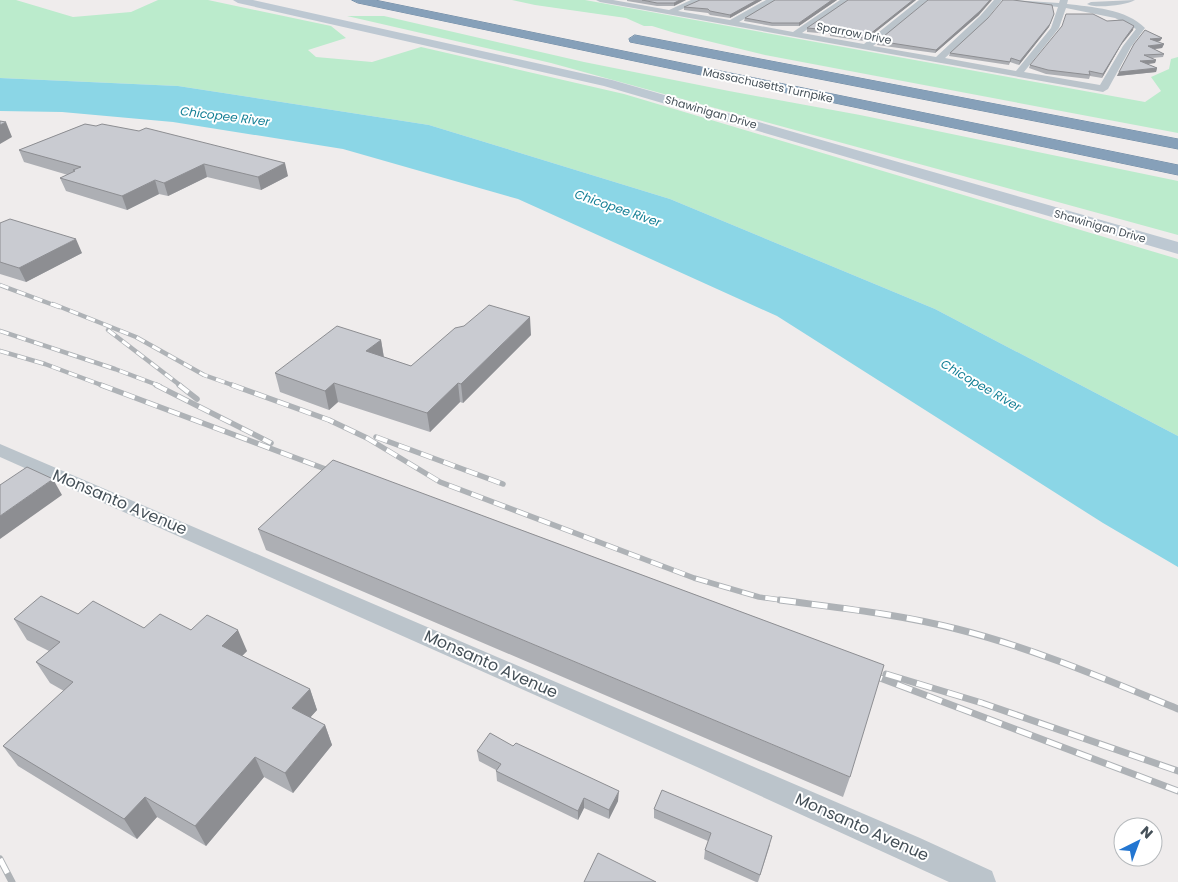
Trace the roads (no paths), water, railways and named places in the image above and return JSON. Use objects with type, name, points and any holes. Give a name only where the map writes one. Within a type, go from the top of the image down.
[{"type":"highway","name":"Massachusetts Turnpike","points":[[358,0],[1178,170]]},
{"type":"highway","name":"Massachusetts Turnpike","points":[[621,36],[1178,144]]},
{"type":"main road","name":"Shawinigan Drive","points":[[238,0],[607,83],[1178,248]]},
{"type":"street","name":"Sparrow Drive","points":[[600,0],[617,1],[864,48],[1103,89],[1127,46],[1139,32],[1140,27],[1116,16],[1063,3]]},
{"type":"street","points":[[670,12],[698,0]]},
{"type":"street","points":[[731,23],[772,0]]},
{"type":"street","points":[[795,34],[845,0]]},
{"type":"street","points":[[864,48],[924,0]]},
{"type":"street","points":[[937,61],[983,18],[998,0]]},
{"type":"street","points":[[1014,0],[1063,3],[1118,3],[1131,0]]},
{"type":"street","points":[[1018,75],[1032,54],[1053,32],[1064,8],[1063,3]]},
{"type":"street","name":"Monsanto Avenue","points":[[0,450],[715,762],[910,848],[981,882]]},
{"type":"water","name":"Chicopee River","points":[[0,78],[178,86],[429,125],[670,199],[935,309],[1178,436],[1178,567],[1103,523],[777,316],[518,199],[343,149],[173,122],[62,112],[0,111]]},
{"type":"railway","points":[[0,285],[59,307]]},
{"type":"railway","points":[[53,304],[136,337],[204,375],[235,386]]},
{"type":"railway","points":[[108,330],[181,386]]},
{"type":"railway","points":[[0,331],[160,386]]},
{"type":"railway","points":[[0,351],[45,364],[104,386]]},
{"type":"railway","points":[[101,385],[336,473]]},
{"type":"railway","points":[[156,385],[271,443]]},
{"type":"railway","points":[[179,385],[197,399]]},
{"type":"railway","points":[[232,385],[329,420],[367,438],[440,482],[694,578],[759,597],[789,601]]},
{"type":"railway","points":[[376,437],[503,484]]},
{"type":"railway","points":[[780,600],[913,619],[957,629],[1013,645],[1069,665],[1178,709]]},
{"type":"railway","points":[[867,673],[1178,791]]},
{"type":"railway","points":[[886,674],[982,703],[1178,771]]},
{"type":"railway","points":[[0,859],[12,882]]}]
